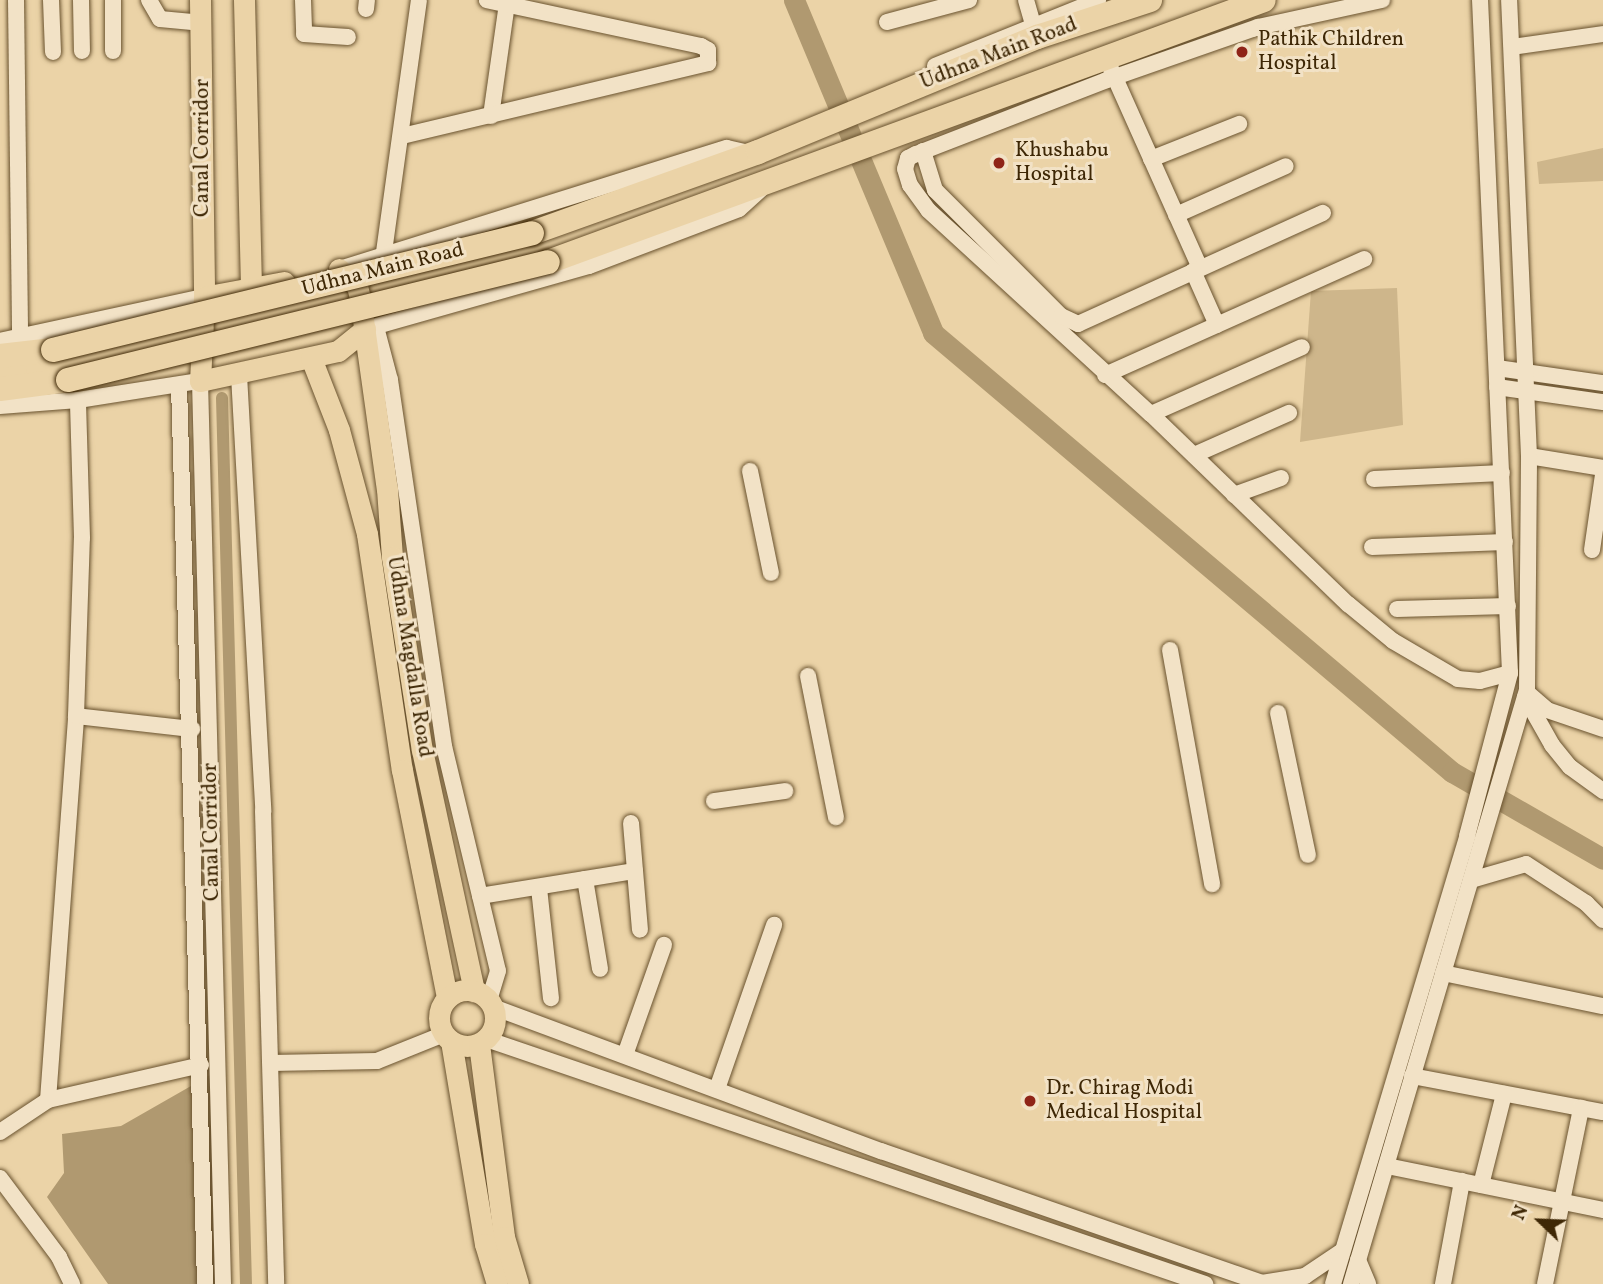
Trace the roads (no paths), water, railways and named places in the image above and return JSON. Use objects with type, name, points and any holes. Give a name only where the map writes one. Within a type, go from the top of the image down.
[{"type":"highway","name":"Udhna Main Road","points":[[0,356],[53,350],[532,233],[756,153],[914,87],[1035,31],[1150,0]]},
{"type":"highway","points":[[0,389],[73,390],[548,262],[768,183],[895,132],[1110,66],[1264,0]]},
{"type":"main road","name":"Canal Corridor","points":[[190,383],[203,328],[204,297],[203,23],[200,0]]},
{"type":"main road","points":[[244,0],[251,289]]},
{"type":"main road","points":[[204,297],[340,269]]},
{"type":"main road","name":"Udhna Magdalla Road","points":[[340,269],[357,286],[368,325],[392,556],[422,750],[486,999],[495,1024],[483,1042],[504,1237],[518,1284]]},
{"type":"main road","points":[[190,383],[239,375],[347,348],[368,325]]},
{"type":"main road","points":[[0,372],[36,368],[203,328]]},
{"type":"main road","points":[[311,358],[339,430],[366,534],[401,770],[447,998],[439,1016],[447,1038],[485,1244],[497,1284]]},
{"type":"main road","points":[[447,998],[486,999]]},
{"type":"main road","points":[[447,1038],[483,1042]]},
{"type":"street","points":[[16,0],[7,93],[20,338]]},
{"type":"street","points":[[51,0],[53,52]]},
{"type":"street","points":[[81,0],[82,51]]},
{"type":"street","points":[[113,0],[113,51]]},
{"type":"street","points":[[149,0],[160,19],[169,23],[203,23]]},
{"type":"street","points":[[303,0],[304,34],[348,37]]},
{"type":"street","points":[[384,252],[419,0]]},
{"type":"street","points":[[402,136],[697,70],[708,63],[708,50],[692,44],[486,0]]},
{"type":"street","points":[[887,22],[969,0]]},
{"type":"street","points":[[1026,0],[1035,31],[1098,0]]},
{"type":"street","points":[[1382,0],[1258,27],[1110,66],[908,158],[905,169],[910,185],[928,210],[1393,641],[1458,679],[1480,681],[1510,673]]},
{"type":"street","points":[[1351,1284],[1471,880],[1474,838],[1510,673],[1480,0]]},
{"type":"street","points":[[1333,1284],[1474,838],[1525,699],[1528,390],[1509,0]]},
{"type":"street","points":[[491,116],[507,4]]},
{"type":"street","points":[[1512,47],[1603,34]]},
{"type":"street","points":[[1110,66],[1176,215],[1217,325]]},
{"type":"street","points":[[1151,159],[1239,124]]},
{"type":"street","points":[[340,269],[384,252],[551,206],[727,148],[756,153]]},
{"type":"street","points":[[922,151],[935,190],[1069,322],[1085,323],[1323,213]]},
{"type":"street","points":[[1176,215],[1286,166]]},
{"type":"street","points":[[768,183],[739,209],[589,266],[368,325],[390,380],[444,746],[498,971],[486,999],[716,1089],[1264,1283],[1305,1276],[1343,1250]]},
{"type":"street","points":[[1105,375],[1364,259]]},
{"type":"street","points":[[0,341],[204,297]]},
{"type":"street","points":[[1151,414],[1303,347]]},
{"type":"street","points":[[1497,368],[1603,383]]},
{"type":"street","points":[[239,375],[271,1063],[276,1284]]},
{"type":"street","points":[[0,406],[73,390],[190,383],[192,729],[205,1284]]},
{"type":"street","name":"Canal Corridor","points":[[190,383],[223,1284]]},
{"type":"street","points":[[1497,387],[1603,402]]},
{"type":"street","points":[[48,1100],[76,716],[82,538],[73,390]]},
{"type":"street","points":[[1194,455],[1289,413]]},
{"type":"street","points":[[1529,456],[1603,468]]},
{"type":"street","points":[[750,471],[771,573]]},
{"type":"street","points":[[1374,479],[1502,473]]},
{"type":"street","points":[[1592,550],[1603,475]]},
{"type":"street","points":[[1234,495],[1280,478]]},
{"type":"street","points":[[1372,547],[1505,542]]},
{"type":"street","points":[[1397,609],[1508,606]]},
{"type":"street","points":[[1170,650],[1212,884]]},
{"type":"street","points":[[808,676],[836,817]]},
{"type":"street","points":[[1525,699],[1547,710],[1603,729]]},
{"type":"street","points":[[1525,699],[1552,746],[1570,767],[1603,791]]},
{"type":"street","points":[[1278,713],[1308,855]]},
{"type":"street","points":[[76,716],[192,729]]},
{"type":"street","points":[[714,801],[785,791]]},
{"type":"street","points":[[631,823],[640,930]]},
{"type":"street","points":[[1471,880],[1526,864],[1586,903],[1603,920]]},
{"type":"street","points":[[480,896],[635,871]]},
{"type":"street","points":[[585,879],[600,969]]},
{"type":"street","points":[[539,888],[551,998]]},
{"type":"street","points":[[716,1089],[774,925]]},
{"type":"street","points":[[625,1055],[664,945]]},
{"type":"street","points":[[1443,973],[1603,1006]]},
{"type":"street","points":[[271,1063],[377,1061],[447,1038]]},
{"type":"street","points":[[483,1042],[1205,1284]]},
{"type":"street","points":[[0,1132],[48,1100],[201,1065]]},
{"type":"street","points":[[1412,1076],[1603,1112]]},
{"type":"street","points":[[1481,1185],[1504,1094]]},
{"type":"street","points":[[1545,1284],[1581,1108]]},
{"type":"street","points":[[1387,1166],[1603,1210]]},
{"type":"street","points":[[0,1178],[59,1257],[72,1284]]},
{"type":"street","points":[[1443,1284],[1462,1181]]},
{"type":"street","points":[[1358,1260],[1368,1284]]},
{"type":"waterway","points":[[794,0],[933,333],[1452,772],[1603,859]]},
{"type":"waterway","points":[[222,398],[246,1284]]},
{"type":"place","name":"Pathik Children Hospital","points":[[1242,52]]},
{"type":"place","name":"Khushabu Hospital","points":[[999,163]]},
{"type":"place","name":"Dr. Chirag Modi Medical Hospital","points":[[1030,1101]]}]
